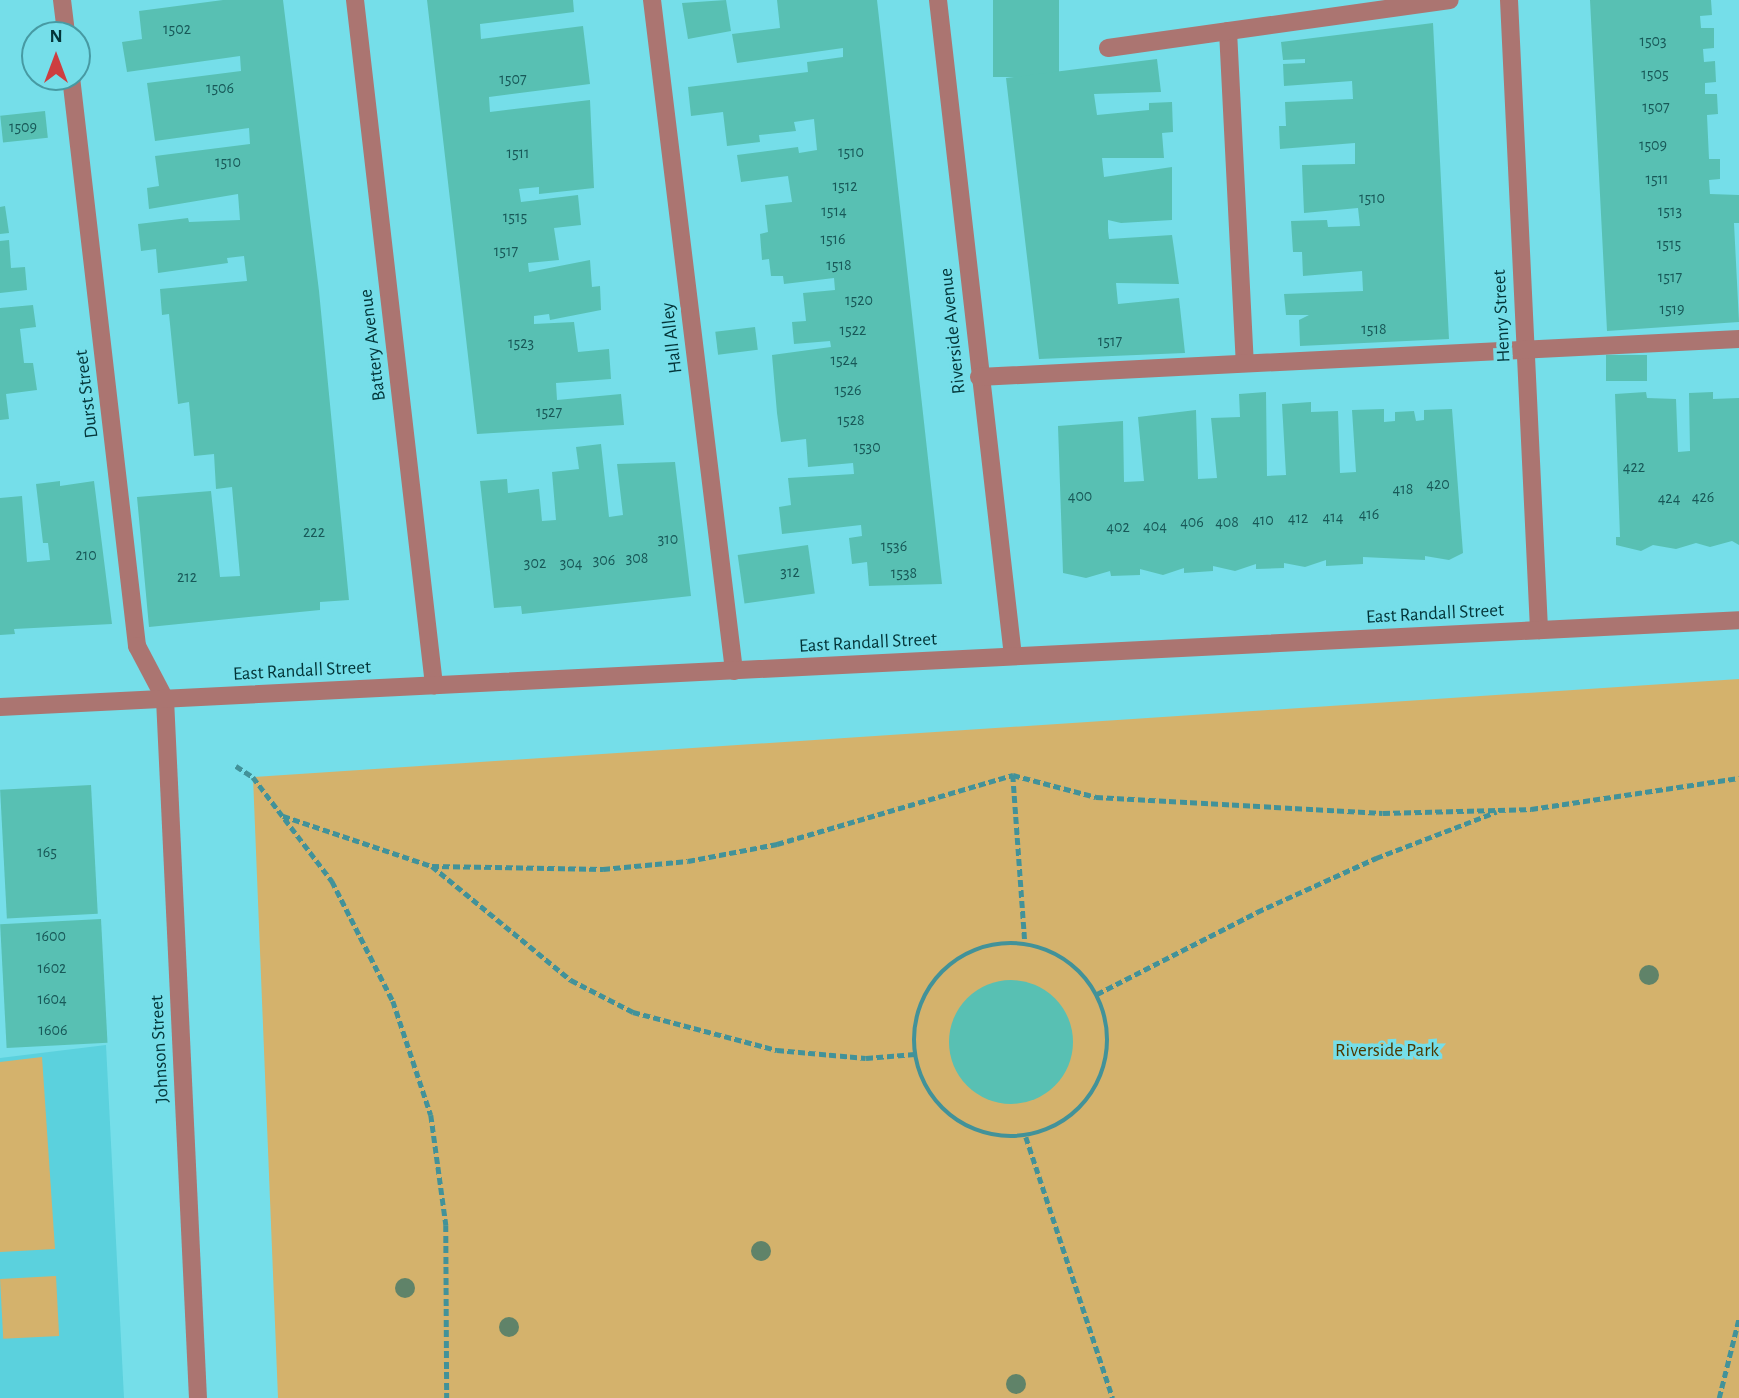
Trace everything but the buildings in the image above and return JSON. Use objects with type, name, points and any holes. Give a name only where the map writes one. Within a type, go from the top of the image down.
[{"type":"street","points":[[62,0],[64,21]]},
{"type":"street","name":"Battery Avenue","points":[[355,0],[434,685]]},
{"type":"street","name":"Hall Alley","points":[[652,0],[734,671]]},
{"type":"street","name":"Riverside Avenue","points":[[938,0],[1013,656]]},
{"type":"street","points":[[1108,48],[1450,0]]},
{"type":"street","name":"Henry Street","points":[[1509,0],[1539,630]]},
{"type":"street","points":[[1228,32],[1245,363]]},
{"type":"street","name":"Durst Street","points":[[73,91],[137,646],[164,699]]},
{"type":"street","points":[[979,377],[1524,347],[1739,339]]},
{"type":"street","name":"East Randall Street","points":[[0,707],[1739,620]]},
{"type":"street","name":"Johnson Street","points":[[164,699],[198,1398]]},
{"type":"path","points":[[236,766],[253,777],[331,881],[393,1001],[431,1115],[446,1225],[447,1398]]},
{"type":"path","points":[[282,816],[432,866],[603,869],[688,860],[776,844],[1013,775],[1096,797],[1383,813],[1500,810],[1739,778]]},
{"type":"path","points":[[1013,775],[1025,944]]},
{"type":"path","points":[[1097,994],[1257,912],[1376,858],[1500,810]]},
{"type":"path","points":[[432,866],[571,980],[633,1012],[776,1051],[866,1058],[915,1054]]},
{"type":"path","points":[[995,944],[1025,944],[1054,952],[1079,970],[1097,994],[1108,1023],[1108,1044],[1100,1083],[1081,1109],[1056,1127],[1026,1137],[995,1137],[958,1121],[942,1108],[923,1083],[915,1054],[918,1014],[924,995],[942,971],[966,954],[995,944]]},
{"type":"path","points":[[1026,1137],[1113,1398]]},
{"type":"path","points":[[1718,1398],[1739,1318]]},
{"type":"shaded area","points":[[106,1045],[124,1398],[0,1398],[0,1058]]},
{"type":"green space","name":"Riverside Park","points":[[1739,679],[1739,1398],[278,1398],[253,777]]},
{"type":"green space","points":[[42,1057],[55,1249],[0,1252],[0,1062]]},
{"type":"green space","points":[[56,1276],[59,1336],[3,1339],[0,1279]]}]
